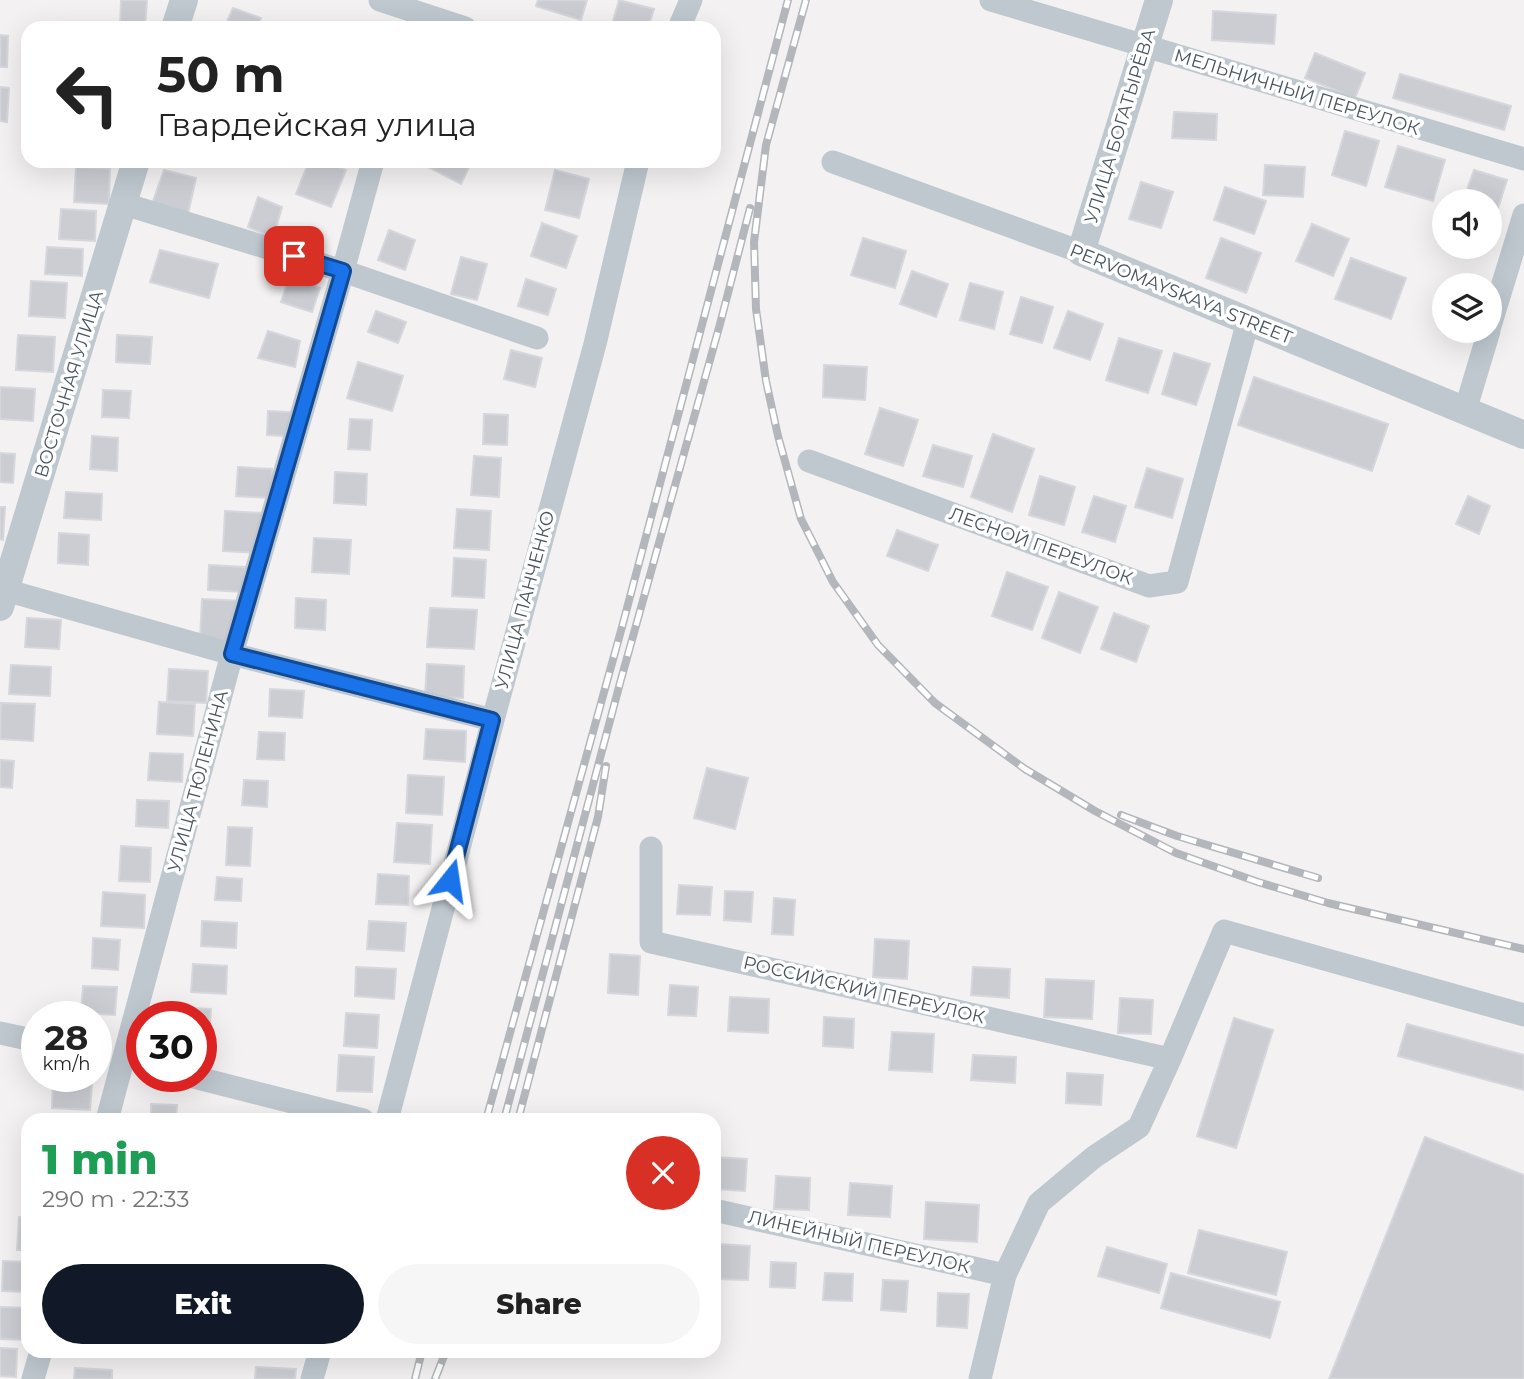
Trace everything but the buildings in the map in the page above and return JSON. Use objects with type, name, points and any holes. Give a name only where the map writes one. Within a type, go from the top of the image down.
[{"type":"street","points":[[178,21],[184,0]]},
{"type":"street","points":[[380,0],[411,19]]},
{"type":"street","points":[[682,21],[691,0]]},
{"type":"street","name":"МЕЛЬНИЧНЫЙ ПЕРЕУЛОК","points":[[990,0],[1524,159]]},
{"type":"street","name":"УЛИЦА БОГАТЫРЁВА","points":[[1080,252],[1159,0]]},
{"type":"street","name":"PERVOMAYSKAYA STREET","points":[[833,162],[1080,252],[1524,435]]},
{"type":"street","name":"ВОСТОЧНАЯ УЛИЦА","points":[[2,595],[134,168]]},
{"type":"street","name":"УЛИЦА ТЮЛЕНИНА","points":[[148,1001],[232,654],[371,168]]},
{"type":"street","name":"УЛИЦА ПАНЧЕНКО","points":[[389,1113],[492,720],[595,344],[636,168]]},
{"type":"street","points":[[124,204],[343,271],[537,338]]},
{"type":"street","points":[[1502,287],[1524,215]]},
{"type":"street","name":"ЛЕСНОЙ ПЕРЕУЛОК","points":[[809,461],[1149,586],[1177,582],[1248,321]]},
{"type":"street","points":[[1465,411],[1485,343]]},
{"type":"street","points":[[2,595],[492,720]]},
{"type":"street","name":"РОССИЙСКИЙ ПЕРЕУЛОК","points":[[650,848],[650,942],[1170,1059]]},
{"type":"street","points":[[980,1379],[1005,1275],[1040,1202],[1094,1157],[1139,1127],[1224,930],[1524,1015]]},
{"type":"street","points":[[0,1033],[21,1038]]},
{"type":"street","name":"УЛИЦА ТЮЛЕНИНА","points":[[110,1113],[126,1078]]},
{"type":"street","points":[[217,1083],[335,1113]]},
{"type":"street","name":"ЛИНЕЙНЫЙ ПЕРЕУЛОК","points":[[721,1212],[1005,1275]]},
{"type":"street","points":[[33,1379],[39,1358]]},
{"type":"street","points":[[312,1379],[318,1358]]},
{"type":"railway","points":[[488,1113],[622,627],[788,0]]},
{"type":"railway","points":[[806,0],[766,145],[754,242],[756,309],[766,381],[801,519],[833,582],[878,645],[935,703],[1025,769],[1095,811],[1176,853],[1328,903],[1524,949]]},
{"type":"railway","points":[[506,1113],[750,208]]},
{"type":"railway","points":[[520,1113],[598,817],[606,766]]},
{"type":"railway","points":[[1121,815],[1177,836],[1318,878]]},
{"type":"railway","points":[[415,1379],[420,1358]]},
{"type":"railway","points":[[435,1379],[443,1358]]},
{"type":"route","points":[[294,256],[343,271],[232,654],[492,720],[450,880]]}]
